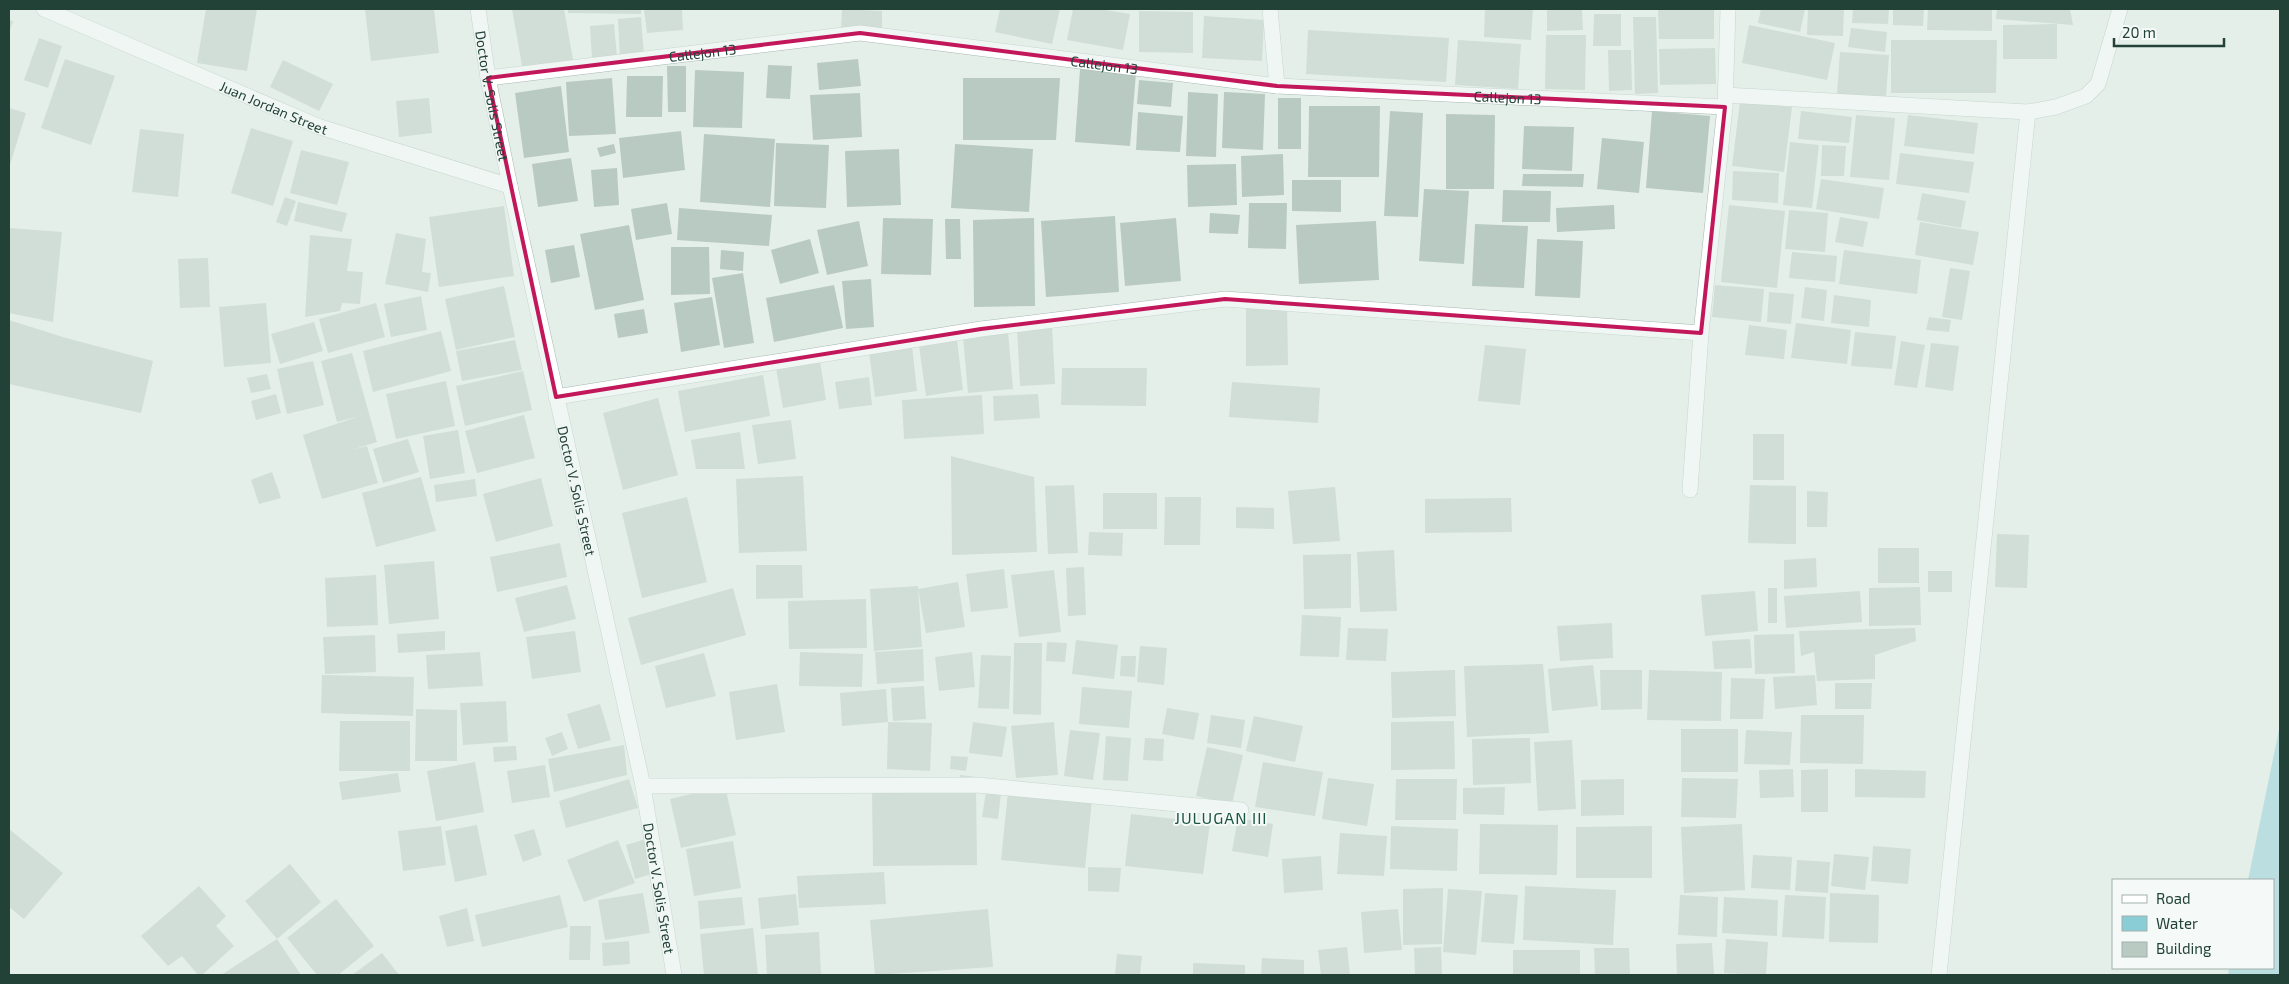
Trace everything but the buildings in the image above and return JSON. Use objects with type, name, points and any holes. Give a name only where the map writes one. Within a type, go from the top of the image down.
[{"type":"street","name":"Juan Jordan Street","points":[[44,9],[320,128],[510,186]]},
{"type":"street","name":"Doctor V. Solis Street","points":[[478,9],[488,78],[510,186],[643,786],[674,975]]},
{"type":"street","points":[[1270,9],[1277,86]]},
{"type":"street","points":[[1690,490],[1701,333],[1725,101],[1728,9]]},
{"type":"street","name":"Callejon 13","points":[[488,78],[860,33],[1277,86],[2028,112],[2056,108],[2086,96],[2098,84],[2120,9]]},
{"type":"street","points":[[1939,975],[2028,112]]},
{"type":"street","points":[[556,396],[981,329],[1225,299],[1701,333]]},
{"type":"street","points":[[643,786],[977,785],[1241,810]]},
{"type":"highlighted area","points":[[860,33],[1277,86],[1725,107],[1701,333],[1225,299],[981,329],[556,397],[488,78]]},
{"type":"water","points":[[2280,725],[2280,975],[2228,975],[2229,969],[2274,969],[2274,879],[2248,879]]},
{"type":"district","name":"JULUGAN III","points":[[1221,817]]}]
